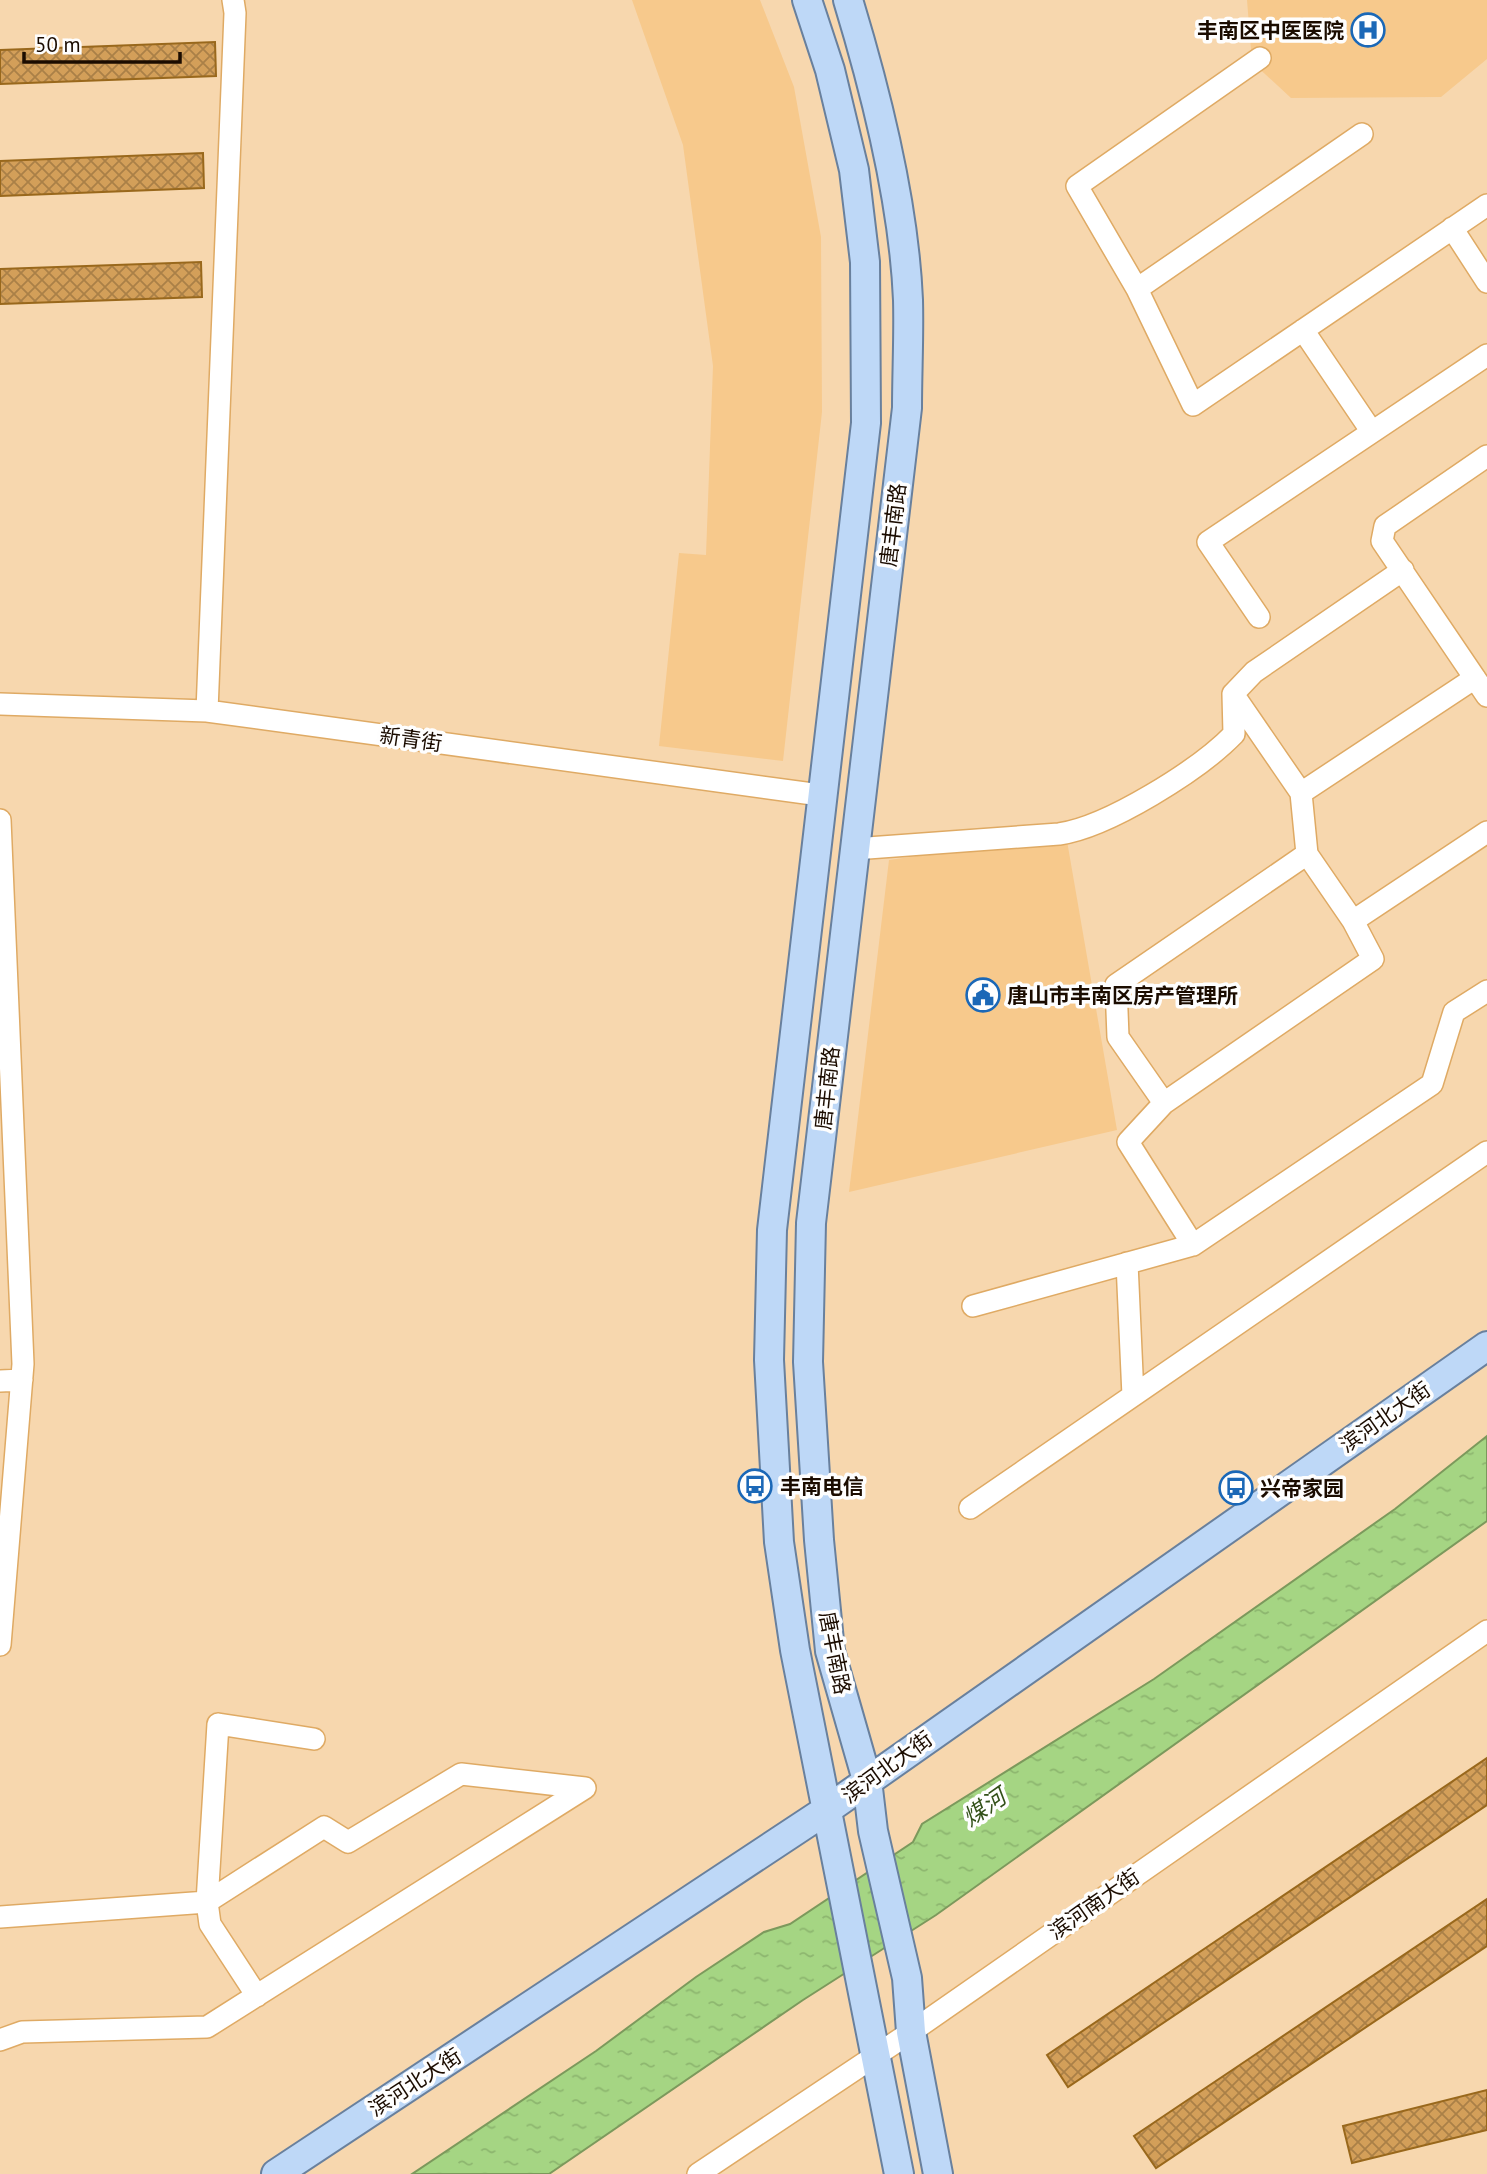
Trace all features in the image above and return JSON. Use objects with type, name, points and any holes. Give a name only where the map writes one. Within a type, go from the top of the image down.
[{"type":"main road","name":"唐丰南路","points":[[807,0],[830,70],[853,170],[865,262],[866,423],[820,795],[772,1230],[769,1360],[779,1542],[795,1650],[899,2174]]},
{"type":"main road","name":"唐丰南路","points":[[848,0],[868,65],[895,200],[908,299],[907,408],[811,1223],[807,1362],[819,1540],[831,1651],[867,1780],[873,1830],[907,1978],[911,2032],[938,2174]]},
{"type":"main road","name":"滨河北大街","points":[[276,2174],[828,1809],[1487,1346]]},
{"type":"street","points":[[207,711],[235,13],[233,0]]},
{"type":"street","points":[[1259,58],[1077,186],[1137,289],[1193,405],[1487,205]]},
{"type":"street","points":[[1137,289],[1362,134]]},
{"type":"street","points":[[1452,229],[1487,282]]},
{"type":"street","points":[[1303,330],[1372,432]]},
{"type":"street","points":[[1259,617],[1208,542],[1487,355]]},
{"type":"street","points":[[1301,793],[1481,687],[1382,541],[1385,526],[1487,456]]},
{"type":"street","points":[[854,849],[1059,834],[1104,822],[1215,753],[1234,734],[1233,694],[1254,672],[1402,570]]},
{"type":"street","points":[[1193,1245],[1128,1142],[1164,1104],[1373,958],[1353,921],[1307,854],[1301,793],[1233,694]]},
{"type":"street","name":"新青街","points":[[0,704],[207,711],[820,795]]},
{"type":"street","points":[[0,820],[9,1259],[22,1380],[0,1645]]},
{"type":"street","points":[[1353,921],[1487,832]]},
{"type":"street","points":[[1164,1104],[1118,1037],[1116,985],[1307,854]]},
{"type":"street","points":[[973,1306],[1193,1245],[1432,1084],[1454,1012],[1487,990]]},
{"type":"street","points":[[971,1508],[1487,1152]]},
{"type":"street","points":[[1127,1263],[1133,1396]]},
{"type":"street","points":[[0,1381],[22,1380]]},
{"type":"street","name":"滨河南大街","points":[[698,2174],[911,2032],[1487,1630]]},
{"type":"street","points":[[257,1996],[210,1924],[208,1902],[218,1724],[314,1739]]},
{"type":"street","points":[[0,1917],[208,1902],[324,1827],[348,1842],[461,1774],[585,1788],[207,2027],[22,2032],[0,2040]]},
{"type":"shaded area","points":[[632,0],[760,0],[794,87],[821,237],[822,412],[783,761],[659,746],[679,553],[706,555],[713,366],[683,145]]},
{"type":"shaded area","name":"丰南区中医医院","points":[[1247,0],[1487,0],[1487,59],[1441,97],[1291,98],[1252,62]]},
{"type":"shaded area","name":"唐山市丰南区房产管理所","points":[[1066,835],[1117,1130],[849,1192],[889,860]]},
{"type":"water","name":"煤河","points":[[1487,1436],[1487,1521],[936,1915],[803,2000],[549,2174],[412,2174],[596,2051],[696,1977],[764,1932],[790,1924],[913,1842],[922,1824],[1154,1679],[1395,1509]]},
{"type":"building","points":[[215,42],[216,76],[0,84],[0,50]]},
{"type":"building","points":[[203,153],[204,188],[0,196],[0,161]]},
{"type":"building","points":[[201,262],[202,297],[0,304],[0,269]]},
{"type":"building","points":[[1487,1758],[1487,1805],[1068,2087],[1047,2055]]},
{"type":"building","points":[[1487,1899],[1487,1946],[1156,2168],[1134,2136]]},
{"type":"building","points":[[1487,2090],[1487,2130],[1352,2163],[1343,2126]]},
{"type":"place","name":"丰南区中医医院","points":[[1368,30]]},
{"type":"place","name":"唐山市丰南区房产管理所","points":[[983,995]]},
{"type":"place","name":"丰南电信","points":[[755,1486]]},
{"type":"place","name":"兴帝家园","points":[[1236,1488]]}]
